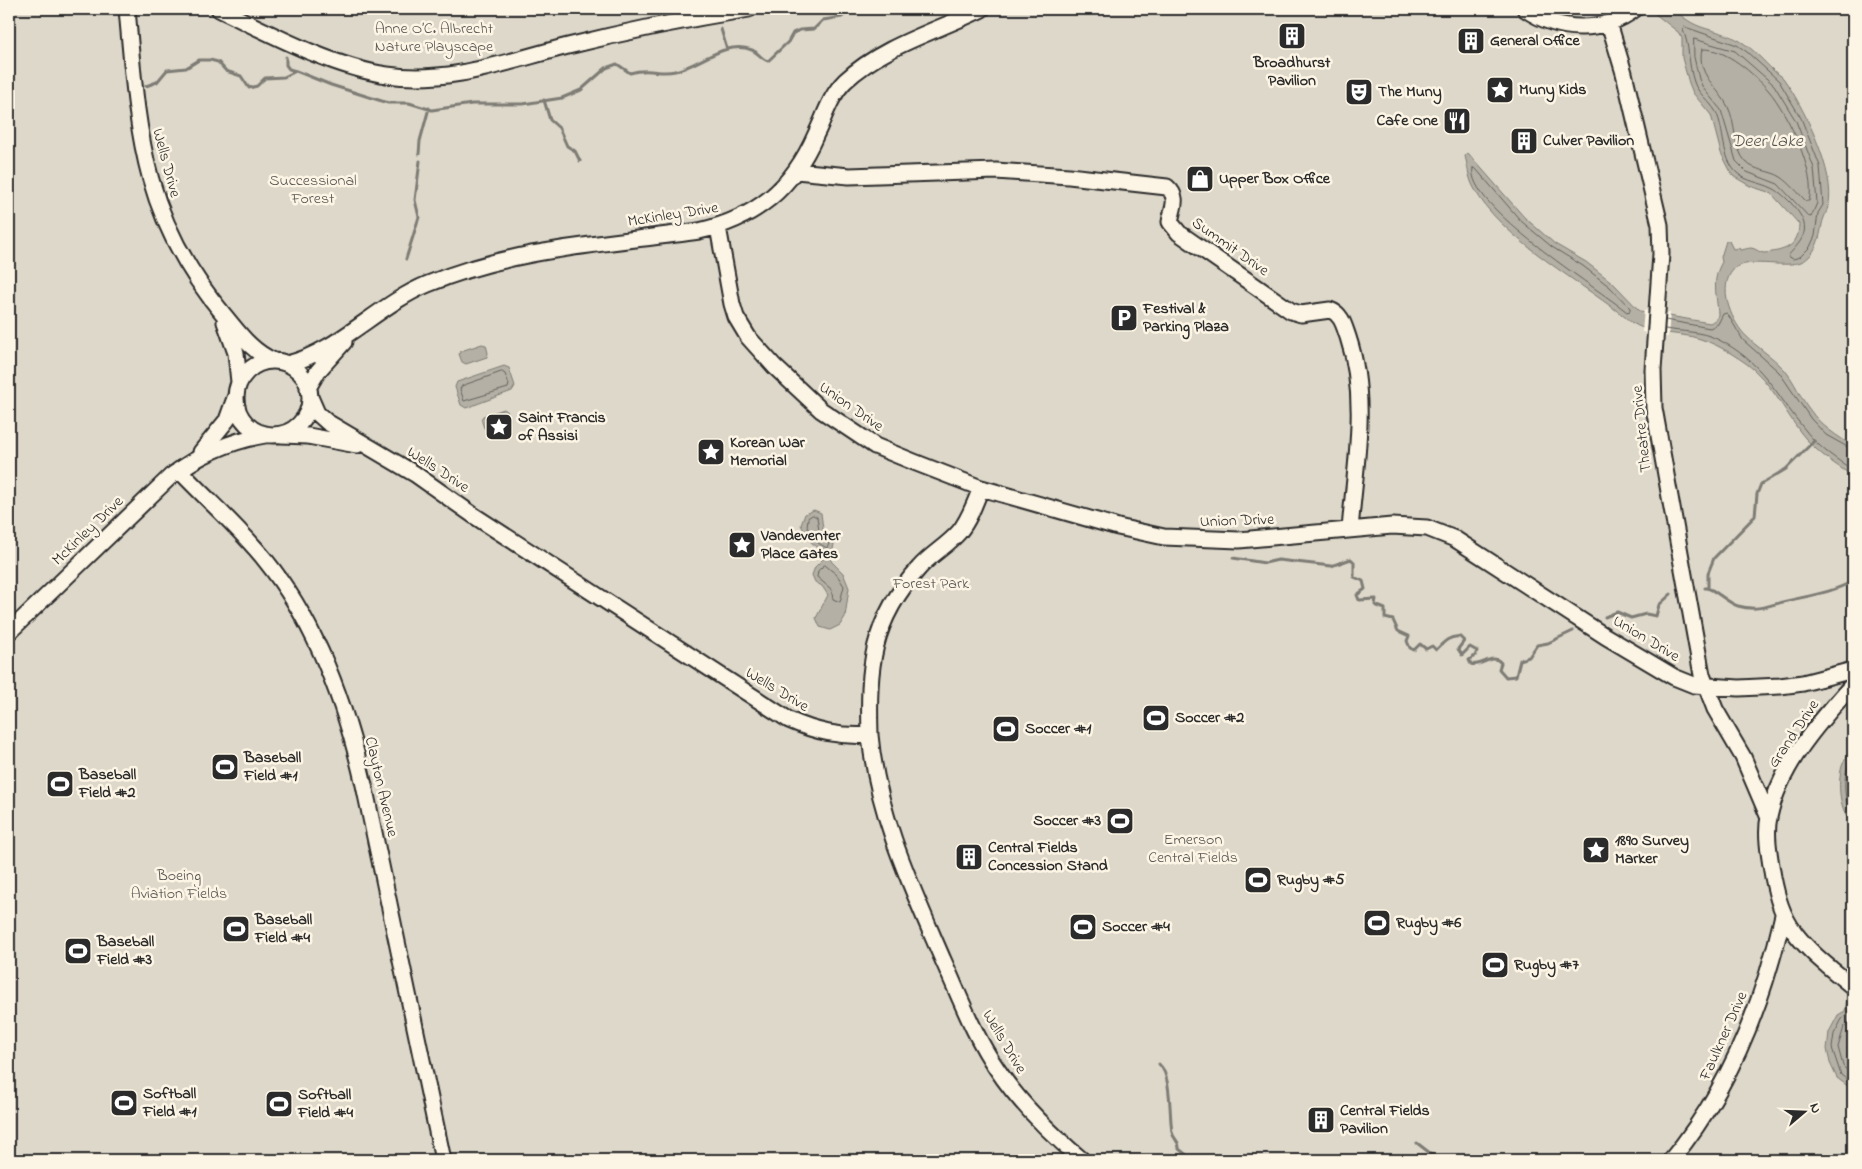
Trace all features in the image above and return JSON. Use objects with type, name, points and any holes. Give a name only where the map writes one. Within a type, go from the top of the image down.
[{"type":"street","name":"Wells Drive","points":[[127,9],[136,112],[142,148],[163,217],[180,253],[220,309],[250,346],[281,362]]},
{"type":"street","points":[[219,9],[299,46],[348,65],[385,74],[421,78],[473,72],[659,25],[750,9]]},
{"type":"street","points":[[1525,9],[1549,22],[1565,26],[1590,27],[1609,23],[1635,9]]},
{"type":"street","name":"McKinley Drive","points":[[281,362],[314,355],[383,308],[411,292],[481,264],[529,253],[684,234],[736,221],[762,206],[796,170],[813,142],[829,103],[844,82],[857,71],[896,48],[976,10]]},
{"type":"street","name":"Theatre Drive","points":[[1609,23],[1624,73],[1660,226],[1661,254],[1653,389],[1656,430],[1705,687],[1715,709],[1743,757],[1769,818]]},
{"type":"street","name":"Summit Drive","points":[[796,170],[850,176],[996,170],[1167,187],[1175,201],[1170,222],[1179,233],[1291,311],[1301,314],[1330,310],[1340,318],[1354,356],[1360,400],[1350,530]]},
{"type":"street","name":"Union Drive","points":[[718,227],[727,285],[736,317],[755,345],[798,391],[849,431],[875,446],[981,488],[1118,527],[1164,537],[1239,540],[1410,526],[1440,532],[1471,548],[1605,636],[1674,677],[1705,687],[1780,686],[1812,681],[1853,670]]},
{"type":"street","name":"Wells Drive","points":[[220,309],[234,346],[237,390]]},
{"type":"street","name":"McKinley Drive","points":[[309,393],[318,371],[357,327]]},
{"type":"street","points":[[264,361],[281,362],[297,370],[309,393],[308,411],[300,423],[290,431],[270,435],[251,428],[242,420],[237,409],[237,390],[252,366],[264,361]]},
{"type":"street","name":"McKinley Drive","points":[[196,458],[221,429],[231,411],[237,390]]},
{"type":"street","name":"Wells Drive","points":[[309,393],[322,419],[368,448],[415,474],[474,515],[789,720],[824,734],[870,735],[876,776],[897,846],[977,1035],[1011,1089],[1047,1129],[1082,1160]]},
{"type":"street","name":"Wells Drive","points":[[270,435],[321,438],[368,448]]},
{"type":"street","name":"McKinley Drive","points":[[9,632],[143,502],[179,470],[196,458],[231,442],[270,435]]},
{"type":"street","name":"Clayton Avenue","points":[[179,470],[234,524],[279,577],[304,620],[339,697],[364,785],[443,1160]]},
{"type":"street","points":[[870,735],[869,698],[872,656],[887,612],[920,567],[959,532],[981,488]]},
{"type":"street","name":"Grand Drive","points":[[1853,684],[1824,717],[1796,756],[1778,790],[1769,818],[1772,869],[1783,915],[1805,945],[1853,987]]},
{"type":"street","name":"Faulkner Drive","points":[[1671,1160],[1714,1098],[1740,1048],[1760,1000],[1783,915]]},
{"type":"green space","name":"Forest Park","points":[[9,9],[1853,9],[1853,1160],[9,1160]]},
{"type":"water","name":"Deer Lake","points":[[1649,9],[1674,9],[1691,22],[1731,36],[1750,48],[1783,78],[1791,89],[1816,140],[1828,177],[1830,194],[1818,241],[1813,251],[1806,260],[1793,264],[1755,263],[1739,266],[1733,270],[1729,277],[1726,285],[1726,294],[1734,320],[1744,334],[1784,369],[1814,416],[1824,426],[1853,446],[1853,476],[1825,457],[1806,440],[1770,387],[1747,364],[1724,349],[1700,339],[1637,326],[1546,260],[1503,225],[1486,207],[1472,184],[1465,156],[1468,153],[1524,217],[1555,244],[1586,262],[1613,283],[1640,311],[1710,323],[1718,316],[1715,288],[1726,241],[1729,241],[1733,249],[1751,248],[1764,253],[1784,249],[1793,243],[1799,224],[1771,193],[1750,186],[1733,176],[1721,153],[1711,115],[1693,93],[1689,83],[1682,58],[1682,38],[1678,32]]},
{"type":"water","points":[[482,344],[486,345],[487,357],[466,364],[462,362],[459,354],[461,351]]},
{"type":"water","points":[[504,366],[509,368],[515,386],[512,391],[466,408],[461,405],[455,387],[457,382]]},
{"type":"water","points":[[504,409],[507,411],[510,419],[509,422],[487,429],[484,428],[481,419],[483,416]]},
{"type":"water","points":[[814,510],[821,513],[823,529],[834,544],[831,561],[843,573],[849,588],[845,617],[840,625],[830,630],[820,627],[816,618],[828,595],[822,586],[815,582],[812,575],[815,567],[823,559],[823,552],[811,542],[801,525],[805,514]]},
{"type":"water","points":[[1853,749],[1853,824],[1848,819],[1842,805],[1840,773],[1845,759]]},
{"type":"water","points":[[1853,991],[1853,1090],[1837,1078],[1830,1063],[1827,1049],[1829,1032],[1838,1015],[1845,1011],[1847,998]]},
{"type":"pier","points":[[1644,310],[1670,313],[1668,337],[1642,332]]},
{"type":"waterway","points":[[146,86],[157,82],[167,70],[186,68],[199,60],[210,60],[218,62],[226,71],[241,76],[249,88],[257,86],[265,78],[284,77],[296,71],[331,85],[388,103],[409,103],[432,110],[472,104],[523,104],[562,98],[581,90],[606,68],[617,64],[630,73],[637,71],[669,72],[684,68],[713,54],[732,48],[752,50],[768,61],[788,42],[793,33],[800,30],[814,29],[823,20],[842,17],[851,9]]},
{"type":"waterway","points":[[721,29],[727,49]]},
{"type":"waterway","points":[[286,57],[286,65],[289,69],[296,71]]},
{"type":"waterway","points":[[544,100],[550,120],[559,128],[567,146],[575,151],[580,161]]},
{"type":"waterway","points":[[419,154],[420,141],[429,108]]},
{"type":"waterway","points":[[406,259],[419,217],[415,200],[420,161]]},
{"type":"waterway","points":[[1708,588],[1708,573],[1714,558],[1755,516],[1757,494],[1761,484],[1786,469],[1814,441]]},
{"type":"waterway","points":[[1233,558],[1265,563],[1278,560],[1331,566],[1351,559],[1354,562],[1354,577],[1363,581],[1365,589],[1357,595],[1359,600],[1376,599],[1375,605],[1385,609],[1385,618],[1393,620],[1398,631],[1409,636],[1407,641],[1410,648],[1414,650],[1420,644],[1426,649],[1432,646],[1436,650],[1450,638],[1460,637],[1464,641],[1458,649],[1462,655],[1470,647],[1477,651],[1475,656],[1469,660],[1471,664],[1475,665],[1494,659],[1498,660],[1501,663],[1499,669],[1506,677],[1516,676],[1520,660],[1529,657],[1537,645],[1548,643],[1573,631]]},
{"type":"waterway","points":[[1705,588],[1712,590],[1738,606],[1753,608],[1765,607],[1823,593],[1853,581]]},
{"type":"waterway","points":[[1605,617],[1617,612],[1631,618],[1646,614],[1656,616],[1659,605],[1671,594]]},
{"type":"waterway","points":[[1159,1064],[1166,1077],[1168,1086],[1173,1134],[1179,1149],[1193,1160]]},
{"type":"waterway","points":[[1417,1143],[1439,1160]]},
{"type":"place","name":"Broadhurst Pavilion","points":[[1292,36]]},
{"type":"place","name":"General Office","points":[[1471,41]]},
{"type":"place","name":"Muny Kids","points":[[1500,90]]},
{"type":"place","name":"The Muny","points":[[1359,92]]},
{"type":"place","name":"Cafe One","points":[[1457,121]]},
{"type":"place","name":"Culver Pavilion","points":[[1524,141]]},
{"type":"place","name":"Upper Box Office","points":[[1200,179]]},
{"type":"place","name":"Festival & Parking Plaza","points":[[1124,318]]},
{"type":"place","name":"Saint Francis of Assisi","points":[[499,427]]},
{"type":"place","name":"Korean War Memorial","points":[[711,452]]},
{"type":"place","name":"Vandeventer Place Gates","points":[[742,545]]},
{"type":"place","name":"Soccer #2","points":[[1156,718]]},
{"type":"place","name":"Soccer #1","points":[[1006,729]]},
{"type":"place","name":"Baseball Field #1","points":[[225,767]]},
{"type":"place","name":"Baseball Field #2","points":[[60,784]]},
{"type":"place","name":"Soccer #3","points":[[1120,821]]},
{"type":"place","name":"1890 Survey Marker","points":[[1596,850]]},
{"type":"place","name":"Central Fields Concession Stand","points":[[969,857]]},
{"type":"place","name":"Rugby #5","points":[[1258,880]]},
{"type":"place","name":"Rugby #6","points":[[1377,923]]},
{"type":"place","name":"Soccer #4","points":[[1083,927]]},
{"type":"place","name":"Baseball Field #4","points":[[236,929]]},
{"type":"place","name":"Baseball Field #3","points":[[78,951]]},
{"type":"place","name":"Rugby #7","points":[[1495,965]]},
{"type":"place","name":"Softball Field #1","points":[[124,1103]]},
{"type":"place","name":"Softball Field #4","points":[[279,1104]]},
{"type":"place","name":"Central Fields Pavilion","points":[[1321,1120]]},
{"type":"park label","name":"Anne O’C. Albrecht Nature Playscape","points":[[434,38]]},
{"type":"park label","name":"Successional Forest","points":[[313,190]]},
{"type":"park label","name":"Emerson Central Fields","points":[[1193,849]]},
{"type":"park label","name":"Boeing Aviation Fields","points":[[179,885]]}]
